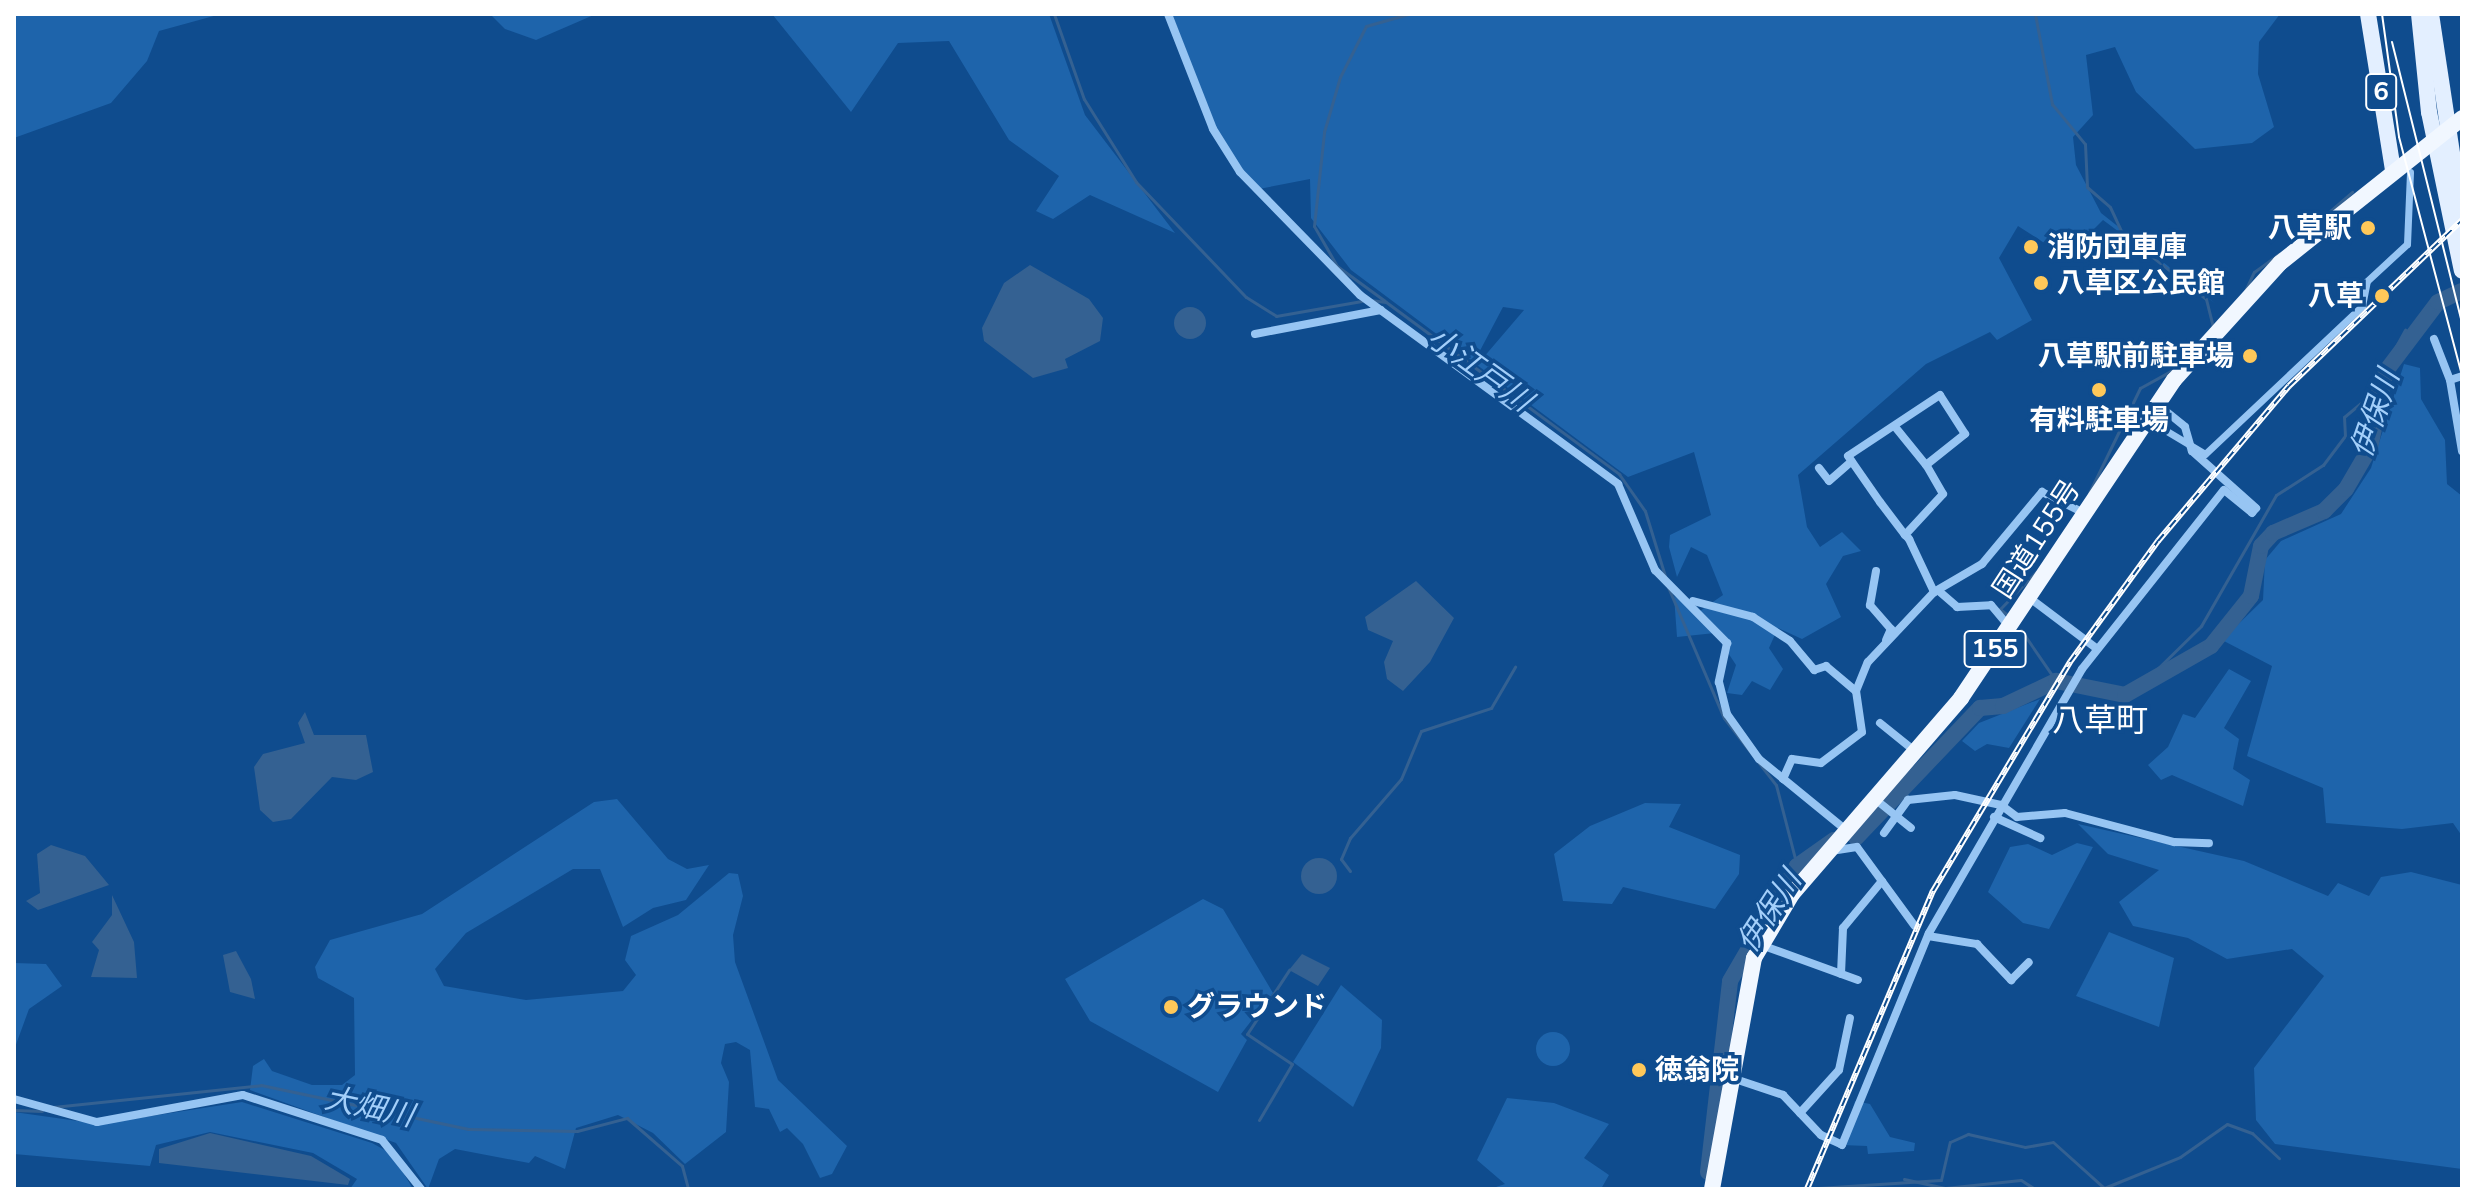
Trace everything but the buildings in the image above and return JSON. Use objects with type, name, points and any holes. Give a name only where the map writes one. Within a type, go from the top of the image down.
[{"type":"highway","name":"国道155号","points":[[1712,1189],[1731,1078],[1760,945],[1846,830],[1886,807],[1916,752],[2031,599],[2081,511],[2156,403],[2280,263],[2462,118]]},
{"type":"main road","name":"6","points":[[2368,14],[2393,170]]},
{"type":"main road","points":[[2416,14],[2432,105]]},
{"type":"main road","name":"6","points":[[2431,14],[2432,105],[2462,271]]},
{"type":"main road","name":"6","points":[[2432,105],[2462,220]]},
{"type":"street","points":[[1168,14],[1230,159],[1360,295],[1618,484],[1660,578],[1674,585],[1693,602],[1727,643],[1719,682],[1727,714],[1783,779],[1846,830]]},
{"type":"street","points":[[2155,424],[2205,454],[2362,306],[2367,281],[2407,244],[2410,172]]},
{"type":"street","points":[[1255,334],[1378,308]]},
{"type":"street","points":[[2434,339],[2450,380],[2462,451]]},
{"type":"street","points":[[2450,380],[2462,376]]},
{"type":"street","points":[[1926,465],[1965,434],[1940,395],[1896,428],[1849,450],[1852,461],[1905,535],[1937,592],[1957,607],[1991,605],[2010,628]]},
{"type":"street","points":[[1731,1078],[1774,1090],[1842,1145],[1928,936],[2078,675],[2096,648],[2224,490],[2252,513],[2256,508],[2188,443],[2185,427],[2156,403]]},
{"type":"street","points":[[1896,428],[1926,465],[1943,494],[1905,535]]},
{"type":"street","points":[[1819,468],[1829,481],[1852,461]]},
{"type":"street","points":[[1884,644],[1937,592],[1982,564],[2042,492],[2081,511]]},
{"type":"street","points":[[1856,691],[1891,629],[1870,605],[1876,571]]},
{"type":"street","points":[[2031,599],[2096,648]]},
{"type":"street","points":[[1693,602],[1753,617],[1790,641],[1814,670],[1830,667],[1856,691],[1862,732],[1821,763],[1792,759],[1783,779]]},
{"type":"street","points":[[1880,723],[1916,752]]},
{"type":"street","points":[[1886,807],[1908,800],[1955,795],[2001,805],[2017,817],[2065,813],[2174,842],[2209,843]]},
{"type":"street","points":[[1886,807],[1911,828]]},
{"type":"street","points":[[1884,833],[1886,807]]},
{"type":"street","points":[[1994,817],[2040,838]]},
{"type":"street","points":[[1827,852],[1857,847],[1914,925]]},
{"type":"street","points":[[1841,974],[1843,928],[1882,881]]},
{"type":"street","points":[[1928,936],[1977,944],[2011,980],[2029,962]]},
{"type":"street","points":[[1760,945],[1858,980]]},
{"type":"street","points":[[1800,1113],[1839,1070],[1850,1018]]},
{"type":"street","points":[[14,1099],[97,1122],[243,1095],[382,1140],[421,1189]]},
{"type":"shaded area","points":[[14,14],[221,14],[159,31],[147,61],[111,103],[14,138]]},
{"type":"shaded area","points":[[490,14],[596,14],[536,40],[505,29]]},
{"type":"shaded area","points":[[772,14],[1049,14],[1085,115],[1175,233],[1090,195],[1053,219],[1036,211],[1059,176],[1009,140],[949,41],[898,43],[851,112]]},
{"type":"shaded area","points":[[1172,14],[2280,14],[2259,42],[2258,74],[2274,127],[2252,143],[2195,149],[2136,92],[2115,47],[2086,55],[2093,115],[2073,137],[2076,165],[2101,213],[2216,304],[2103,220],[2066,257],[2018,226],[1999,258],[2032,320],[1997,340],[1990,332],[1926,364],[1798,475],[1807,527],[1820,547],[1842,532],[1861,551],[1843,556],[1826,584],[1841,617],[1802,639],[1778,628],[1769,648],[1783,669],[1770,690],[1752,681],[1742,695],[1727,693],[1736,665],[1715,633],[1677,637],[1674,596],[1697,613],[1723,595],[1707,555],[1691,547],[1677,577],[1669,547],[1670,535],[1711,515],[1694,452],[1628,477],[1477,365],[1524,310],[1503,307],[1474,362],[1351,270],[1311,218],[1310,179],[1259,189],[1242,169],[1216,127]]},
{"type":"shaded area","points":[[1030,265],[1089,299],[1103,318],[1100,341],[1065,359],[1068,368],[1033,378],[984,341],[982,328],[1004,283]]},
{"type":"shaded area","points":[[1190,307],[1202,311],[1206,323],[1202,335],[1190,339],[1178,335],[1174,323],[1178,311]]},
{"type":"shaded area","points":[[2404,364],[2420,368],[2421,399],[2445,440],[2447,484],[2462,496],[2462,836],[2453,823],[2402,829],[2326,823],[2323,788],[2247,756],[2272,666],[2222,640],[2263,600],[2265,560],[2281,541],[2341,514],[2371,468]]},
{"type":"shaded area","points":[[1416,581],[1454,618],[1430,662],[1403,691],[1387,679],[1384,662],[1393,641],[1368,630],[1365,617]]},
{"type":"shaded area","points":[[2229,669],[2251,681],[2224,728],[2239,739],[2233,769],[2250,780],[2243,806],[2172,775],[2161,780],[2148,765],[2168,747],[2183,714],[2195,718]]},
{"type":"shaded area","points":[[2040,699],[2009,748],[1987,744],[1975,751],[1962,741],[1979,723]]},
{"type":"shaded area","points":[[305,712],[314,735],[366,735],[373,772],[356,780],[332,777],[291,819],[273,822],[260,810],[254,767],[263,754],[305,743],[298,723]]},
{"type":"shaded area","points":[[617,799],[668,859],[687,869],[709,865],[686,900],[653,908],[623,927],[600,869],[573,869],[466,933],[435,969],[444,986],[526,1000],[623,991],[636,975],[625,960],[631,936],[678,915],[729,873],[738,874],[743,896],[733,935],[735,962],[778,1080],[847,1146],[832,1174],[820,1178],[803,1144],[787,1128],[780,1132],[769,1109],[755,1107],[750,1050],[736,1042],[725,1044],[721,1063],[729,1082],[726,1132],[685,1164],[653,1133],[618,1115],[576,1128],[565,1169],[535,1156],[529,1163],[455,1149],[439,1159],[428,1189],[396,1143],[250,1090],[253,1066],[264,1059],[272,1071],[312,1085],[342,1085],[355,1075],[354,998],[318,978],[315,967],[330,940],[422,914],[594,802]]},
{"type":"shaded area","points":[[1645,803],[1681,804],[1669,827],[1740,855],[1739,874],[1715,909],[1623,887],[1612,904],[1563,901],[1554,854],[1590,826]]},
{"type":"shaded area","points":[[2078,824],[2244,861],[2328,896],[2338,883],[2369,896],[2381,877],[2411,872],[2462,885],[2462,1169],[2275,1144],[2256,1120],[2254,1068],[2324,976],[2292,949],[2227,959],[2188,938],[2133,926],[2119,902],[2159,870],[2108,854]]},
{"type":"shaded area","points":[[2077,843],[2093,847],[2049,929],[2023,923],[1988,892],[2010,847],[2028,844],[2052,855]]},
{"type":"shaded area","points":[[51,845],[85,856],[109,885],[38,910],[26,901],[40,893],[37,854]]},
{"type":"shaded area","points":[[1319,858],[1332,863],[1337,876],[1332,889],[1319,894],[1306,889],[1301,876],[1306,863]]},
{"type":"shaded area","points":[[112,895],[134,942],[137,978],[91,977],[99,950],[92,942],[112,915]]},
{"type":"shaded area","name":"グラウンド","points":[[1203,899],[1223,909],[1273,993],[1241,1034],[1247,1040],[1218,1092],[1090,1021],[1065,979]]},
{"type":"shaded area","points":[[2109,932],[2174,958],[2159,1027],[2076,996]]},
{"type":"shaded area","points":[[236,951],[251,979],[255,999],[230,992],[223,955]]},
{"type":"shaded area","points":[[1302,954],[1330,968],[1318,986],[1289,970]]},
{"type":"shaded area","points":[[14,963],[46,964],[62,986],[29,1009],[14,1050]]},
{"type":"shaded area","points":[[1341,985],[1382,1020],[1381,1048],[1353,1107],[1293,1062]]},
{"type":"shaded area","points":[[1553,1032],[1565,1037],[1570,1049],[1565,1061],[1553,1066],[1541,1061],[1536,1049],[1541,1037]]},
{"type":"shaded area","points":[[1507,1098],[1554,1103],[1609,1124],[1584,1158],[1609,1175],[1601,1189],[1490,1189],[1505,1184],[1477,1160]]},
{"type":"shaded area","points":[[1855,1101],[1870,1104],[1890,1137],[1915,1143],[1914,1151],[1868,1154],[1867,1146],[1842,1145]]},
{"type":"shaded area","points":[[242,1102],[372,1143],[392,1154],[413,1189],[350,1189],[357,1179],[313,1153],[210,1132],[156,1145],[150,1166],[14,1154],[14,1112],[99,1124]]},
{"type":"shaded area","points":[[210,1133],[311,1156],[350,1179],[348,1185],[159,1163],[159,1149]]},
{"type":"waterway","name":"小江戸川","points":[[1054,14],[1084,99],[1136,182],[1246,297],[1276,316],[1362,301]]},
{"type":"waterway","points":[[1385,301],[1337,266],[1314,226],[1324,132],[1340,77],[1366,26],[1408,14]]},
{"type":"waterway","points":[[2035,14],[2052,104],[2085,144],[2087,187],[2110,207],[2122,233],[2206,299],[2213,327]]},
{"type":"waterway","points":[[2300,237],[2352,192]]},
{"type":"waterway","points":[[2245,291],[2254,272],[2279,254]]},
{"type":"waterway","name":"伊保川","points":[[1856,838],[1980,708],[2003,706],[2056,681],[2125,695],[2211,646],[2251,596],[2261,546],[2273,533],[2324,511],[2346,489],[2370,448],[2386,371],[2438,302],[2462,291]]},
{"type":"waterway","name":"小江戸川","points":[[1370,300],[1386,302],[1619,474],[1645,511],[1665,576]]},
{"type":"waterway","points":[[2152,674],[2201,626],[2276,495],[2323,465],[2345,436],[2344,417],[2368,397],[2405,330]]},
{"type":"waterway","points":[[2089,493],[2140,388],[2173,370]]},
{"type":"waterway","points":[[2010,617],[2000,609],[2036,572]]},
{"type":"waterway","name":"小江戸川","points":[[1668,587],[1724,718],[1776,785],[1797,866]]},
{"type":"waterway","points":[[2021,630],[2056,681]]},
{"type":"waterway","points":[[1350,871],[1341,859],[1350,838],[1401,779],[1421,731],[1491,708],[1515,667]]},
{"type":"waterway","name":"伊保川","points":[[1708,1172],[1730,981],[1797,866],[1834,840]]},
{"type":"waterway","points":[[1259,1120],[1292,1064],[1247,1034],[1289,970]]},
{"type":"waterway","name":"大畑川","points":[[53,1107],[261,1085],[468,1129],[577,1131],[627,1118],[682,1166],[688,1189]]},
{"type":"waterway","name":"大畑川","points":[[14,1110],[42,1111]]},
{"type":"waterway","points":[[1802,1189],[1941,1180],[1950,1142],[1968,1134],[2025,1147],[2053,1142],[2104,1188],[2180,1157],[2227,1124],[2252,1133],[2279,1158]]},
{"type":"waterway","points":[[1904,1179],[1945,1188],[2021,1180],[2035,1189]]},
{"type":"tram line","points":[[2382,14],[2399,137],[2462,375]]},
{"type":"tram line","points":[[2392,42],[2462,322]]},
{"type":"railway","points":[[1807,1189],[1933,891],[2070,662],[2158,541],[2289,386],[2462,220]]},
{"type":"place","name":"八草駅","points":[[2368,228]]},
{"type":"place","name":"消防団車庫","points":[[2031,247]]},
{"type":"place","name":"八草区公民館","points":[[2041,283]]},
{"type":"place","name":"八草","points":[[2382,296]]},
{"type":"place","name":"八草駅前駐車場","points":[[2250,356]]},
{"type":"place","name":"有料駐車場","points":[[2099,390]]},
{"type":"place","name":"グラウンド","points":[[1171,1007]]},
{"type":"place","name":"徳翁院","points":[[1639,1070]]},
{"type":"district","name":"八草町","points":[[2100,721]]}]
